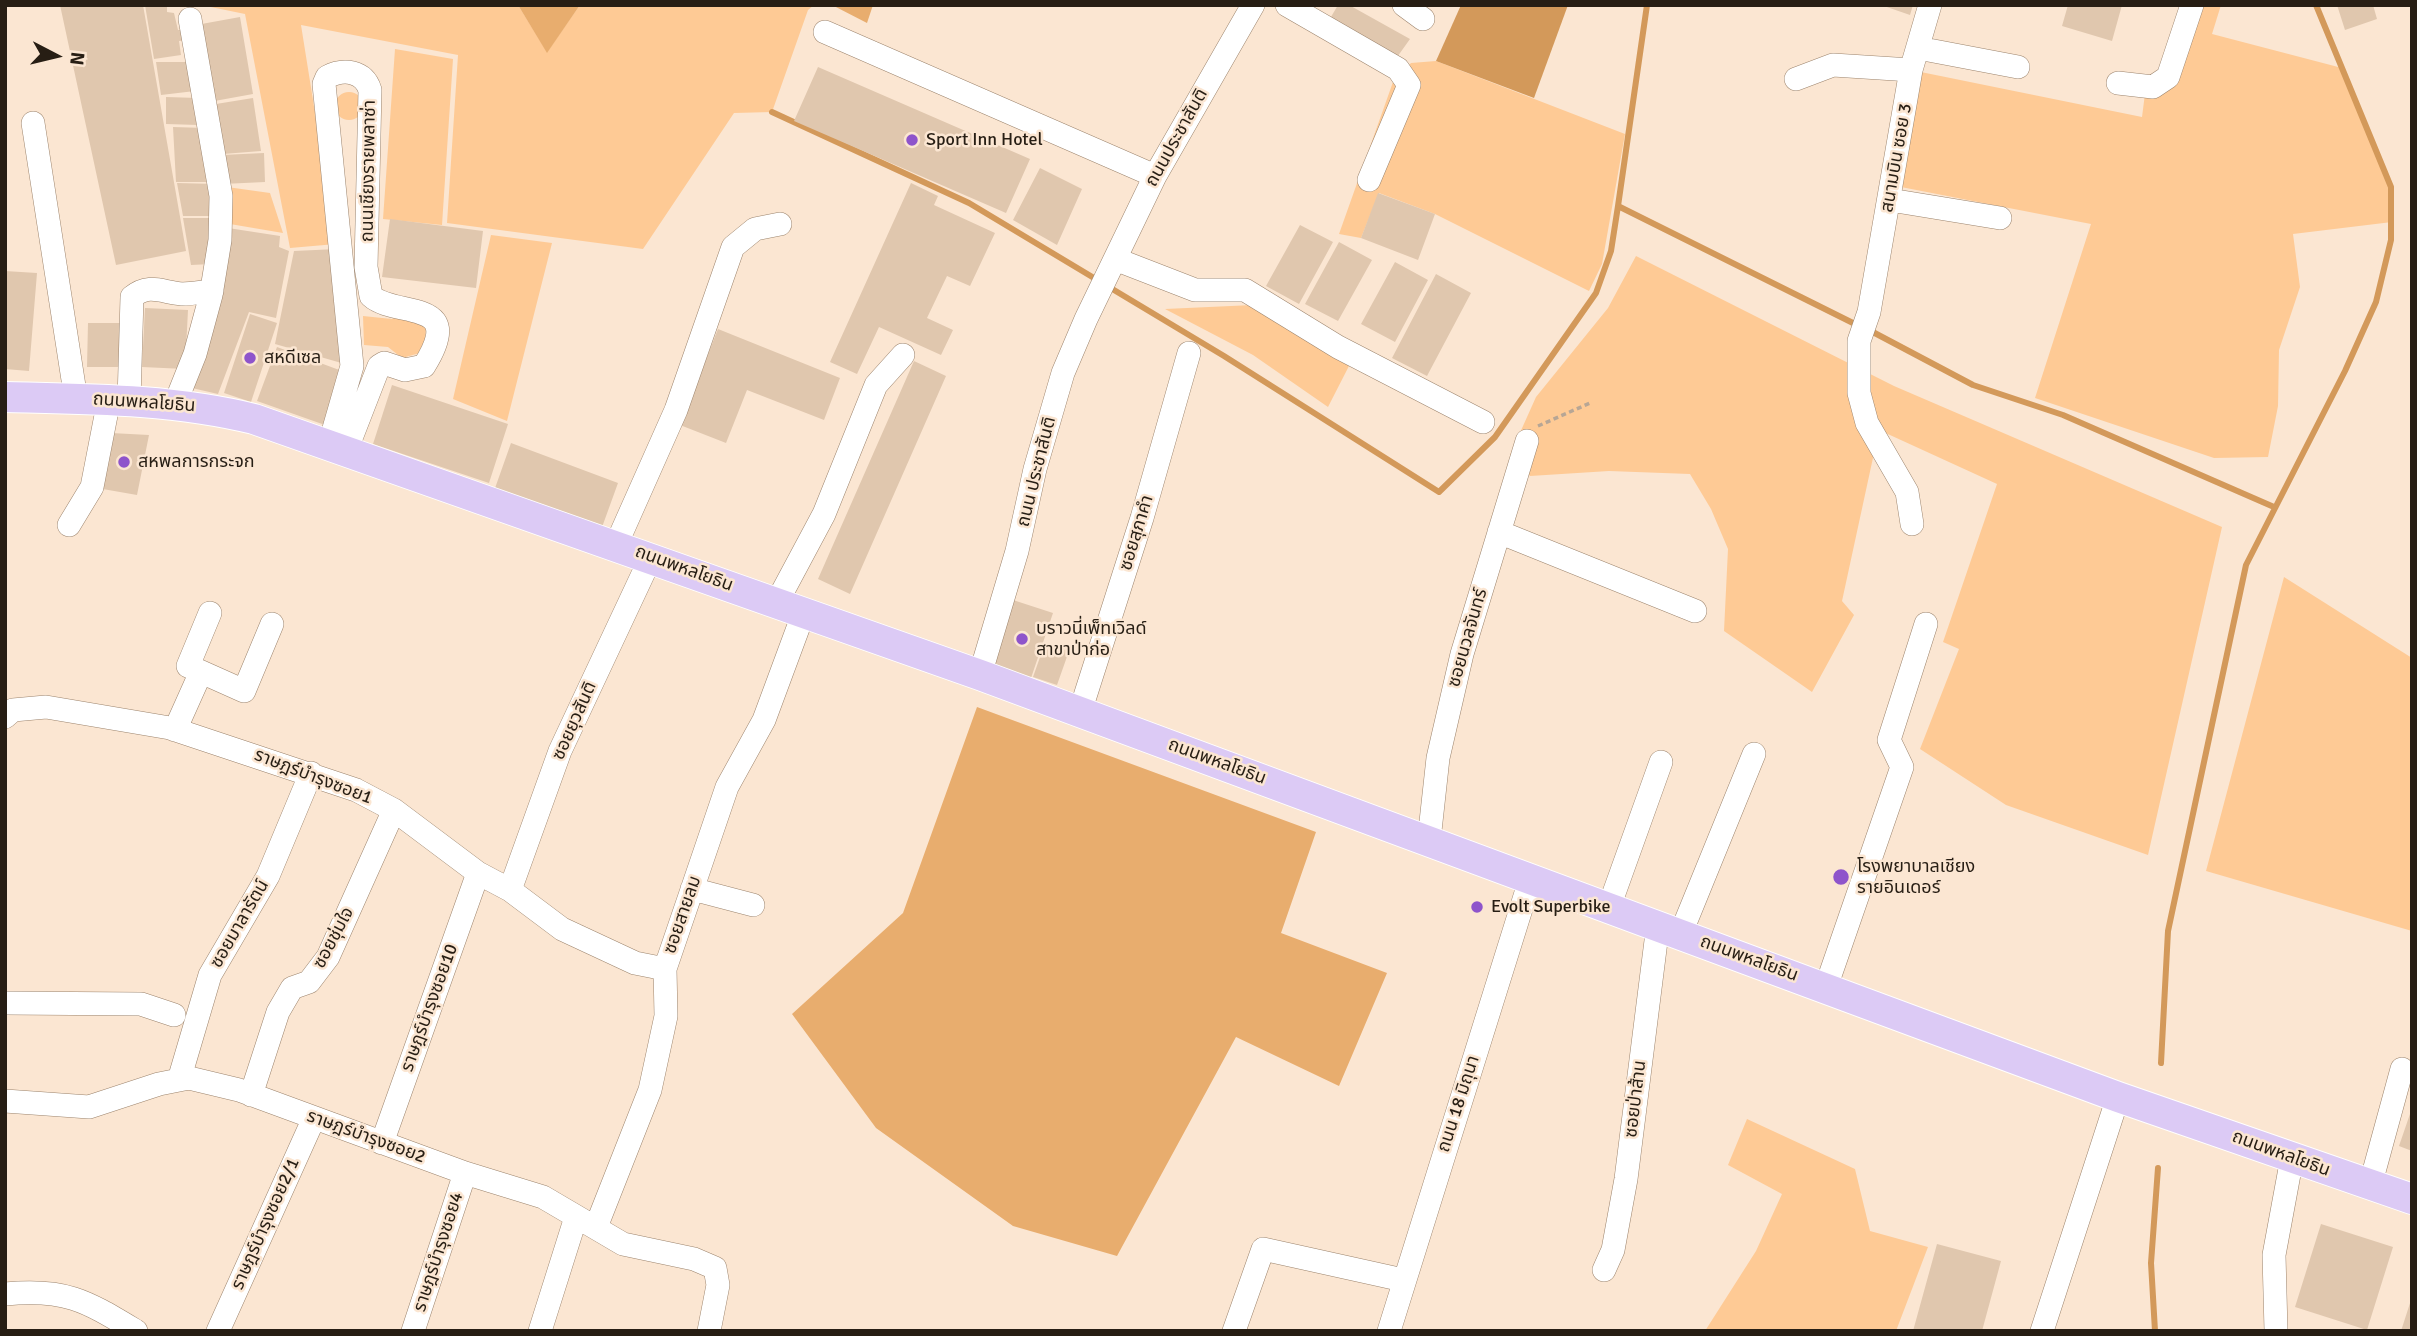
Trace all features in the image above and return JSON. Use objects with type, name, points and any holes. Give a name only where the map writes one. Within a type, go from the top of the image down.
[{"type":"main road","name":"ถนนพหลโยธิน","points":[[5,397],[175,404],[203,407],[254,419],[791,607],[1531,877],[2119,1097],[2412,1199]]},
{"type":"street","name":"ถนนประชาสันติ","points":[[1107,275],[1155,177],[1254,5]]},
{"type":"street","points":[[1287,5],[1398,69],[1409,85],[1369,180]]},
{"type":"street","points":[[1404,5],[1423,19]]},
{"type":"street","name":"สนามบิน ซอย 3","points":[[1912,524],[1907,492],[1867,423],[1859,393],[1865,322],[1890,200],[1914,59],[1930,5]]},
{"type":"street","points":[[2118,83],[2153,87],[2168,77],[2192,5]]},
{"type":"street","points":[[175,404],[195,354],[212,292],[220,240],[221,196],[190,19]]},
{"type":"street","points":[[825,32],[1155,177]]},
{"type":"street","points":[[1796,79],[1833,65],[1914,59],[2018,67]]},
{"type":"street","name":"ถนนเชียงรายพลาซ่า","points":[[338,448],[351,359],[324,92],[327,77],[345,72],[359,75],[367,81],[370,90],[366,267],[371,296],[382,303],[399,305],[429,316],[436,326],[437,341],[424,366],[405,370],[384,363]]},
{"type":"street","points":[[33,123],[76,399]]},
{"type":"street","points":[[1890,200],[2000,218]]},
{"type":"street","points":[[616,545],[677,410],[733,247],[755,229],[780,223]]},
{"type":"street","points":[[1107,275],[1195,290],[1245,290],[1338,347],[1483,422]]},
{"type":"street","name":"ถนน ประชาสันติ","points":[[979,675],[1010,578],[1035,469],[1063,373],[1107,275]]},
{"type":"street","points":[[69,525],[92,487],[119,400],[132,297],[142,289],[154,288],[184,294],[212,292]]},
{"type":"street","name":"ซอยสุภาคำ","points":[[1080,712],[1142,518],[1189,353]]},
{"type":"street","name":"ซอยสายลม","points":[[540,1331],[586,1222],[650,1090],[666,1016],[665,969],[727,787],[764,720],[791,607],[824,514],[876,385],[903,355]]},
{"type":"street","points":[[351,359],[384,363]]},
{"type":"street","points":[[338,448],[379,366],[384,363]]},
{"type":"street","name":"ซอยนวลจันทร์","points":[[1429,840],[1437,758],[1462,654],[1527,441]]},
{"type":"street","points":[[1499,532],[1695,611]]},
{"type":"street","name":"ซอยยุวสันติ","points":[[510,890],[560,751],[651,557]]},
{"type":"street","points":[[210,613],[188,666],[244,691],[272,624]]},
{"type":"street","points":[[1825,987],[1902,767],[1889,740],[1926,624]]},
{"type":"street","points":[[174,730],[201,672]]},
{"type":"street","name":"ราษฎร์บำรุงซอย1","points":[[5,717],[13,710],[46,707],[174,730],[356,790],[394,810],[478,873],[510,890],[562,929],[635,963],[665,969]]},
{"type":"street","name":"ซอยป่าส้าน","points":[[1604,1270],[1613,1250],[1669,929],[1703,871],[1754,754]]},
{"type":"street","points":[[1609,906],[1661,762]]},
{"type":"street","name":"ซอยมาลารัตน์","points":[[179,1080],[211,975],[268,876],[311,773]]},
{"type":"street","name":"ซอยชุ่มใจ","points":[[251,1095],[260,1058],[278,1012],[292,988],[309,982],[328,957],[394,810]]},
{"type":"street","name":"ราษฎร์บำรุงซอย10","points":[[382,1143],[478,873]]},
{"type":"street","name":"ถนน 18 มิถุนา","points":[[1389,1331],[1531,877]]},
{"type":"street","points":[[692,889],[753,905]]},
{"type":"street","points":[[5,1003],[142,1004],[174,1015]]},
{"type":"street","points":[[2370,1186],[2402,1069]]},
{"type":"street","name":"ราษฎร์บำรุงซอย2","points":[[5,1101],[89,1107],[189,1078],[251,1095],[465,1173],[543,1198],[623,1244],[694,1259],[715,1268],[718,1285],[709,1331]]},
{"type":"street","points":[[2042,1331],[2119,1097]]},
{"type":"street","name":"ราษฎร์บำรุงซอย2/1","points":[[218,1331],[314,1118]]},
{"type":"street","points":[[2276,1331],[2274,1255],[2292,1158]]},
{"type":"street","name":"ราษฎร์บำรุงซอย4","points":[[413,1331],[465,1173]]},
{"type":"street","points":[[1234,1331],[1263,1249],[1403,1280]]},
{"type":"street","points":[[5,1294],[63,1293],[88,1302],[136,1331]]},
{"type":"path","points":[[1527,441],[1541,423],[1590,403]]},
{"type":"shaded area","points":[[201,5],[518,5],[547,52],[580,5],[814,5],[808,10],[772,112],[734,113],[643,249],[447,223],[458,55],[301,25],[336,244],[290,248],[245,14]]},
{"type":"shaded area","points":[[518,5],[580,5],[547,53]]},
{"type":"shaded area","points":[[832,5],[873,5],[867,23]]},
{"type":"shaded area","points":[[1461,5],[1568,5],[1534,98],[1436,61]]},
{"type":"shaded area","points":[[2192,5],[2221,5],[2212,34],[2342,68],[2391,187],[2392,222],[2293,234],[2300,287],[2279,350],[2278,406],[2268,457],[2214,458],[2035,398],[2091,224],[1901,187],[1911,70],[2142,117],[2146,86],[2153,87]]},
{"type":"shaded area","points":[[395,49],[453,59],[442,225],[383,219]]},
{"type":"shaded area","points":[[1436,61],[1625,134],[1602,264],[1589,291],[1435,214],[1379,193],[1361,238],[1339,234],[1393,82],[1411,63]]},
{"type":"shaded area","points":[[349,92],[359,96],[363,106],[359,116],[349,120],[339,116],[335,106],[339,96]]},
{"type":"shaded area","points":[[227,187],[270,193],[283,233],[224,223]]},
{"type":"shaded area","points":[[491,235],[552,243],[507,421],[453,399]]},
{"type":"shaded area","points":[[1636,256],[1894,386],[2222,527],[2148,855],[2006,805],[1920,749],[1959,649],[1943,642],[1997,484],[1879,430],[1842,601],[1854,615],[1812,692],[1724,631],[1728,549],[1711,509],[1690,474],[1609,471],[1530,476],[1510,455],[1536,397],[1608,308]]},
{"type":"shaded area","points":[[1253,305],[1350,364],[1328,407],[1253,355],[1165,309]]},
{"type":"shaded area","points":[[403,314],[426,326],[425,343],[420,353],[402,358],[388,347],[364,345],[363,316],[392,319]]},
{"type":"shaded area","points":[[2284,577],[2412,658],[2412,931],[2206,871]]},
{"type":"shaded area","points":[[977,707],[1316,832],[1281,933],[1387,973],[1339,1086],[1236,1037],[1117,1256],[1013,1226],[876,1128],[792,1014],[903,913]]},
{"type":"shaded area","points":[[1747,1119],[1855,1169],[1870,1231],[1928,1247],[1896,1331],[1705,1331],[1756,1251],[1782,1194],[1728,1165]]},
{"type":"building","points":[[60,5],[143,5],[186,251],[116,265]]},
{"type":"building","points":[[145,5],[167,5],[167,12],[174,13],[178,30],[187,30],[187,40],[179,41],[181,55],[154,59]]},
{"type":"building","points":[[1338,5],[1349,5],[1410,39],[1395,60],[1328,22]]},
{"type":"building","points":[[1881,5],[1913,5],[1910,15]]},
{"type":"building","points":[[2068,5],[2122,5],[2112,41],[2062,26]]},
{"type":"building","points":[[2337,5],[2373,5],[2377,19],[2345,30]]},
{"type":"building","points":[[240,17],[253,94],[209,102],[196,25]]},
{"type":"building","points":[[156,62],[189,62],[195,91],[161,95]]},
{"type":"building","name":"Sport Inn Hotel","points":[[818,67],[1030,159],[1006,213],[794,121]]},
{"type":"building","points":[[166,97],[198,98],[198,125],[166,124]]},
{"type":"building","points":[[253,98],[261,151],[223,154],[216,104]]},
{"type":"building","points":[[173,127],[205,128],[208,182],[176,182]]},
{"type":"building","points":[[264,153],[265,182],[223,184],[222,155]]},
{"type":"building","points":[[1040,168],[1082,189],[1057,245],[1013,220]]},
{"type":"building","points":[[177,183],[216,184],[215,216],[183,216]]},
{"type":"building","points":[[911,183],[938,196],[934,205],[995,233],[970,286],[947,276],[927,318],[953,330],[941,355],[879,327],[857,374],[830,362]]},
{"type":"building","points":[[1378,193],[1435,214],[1418,260],[1361,238]]},
{"type":"building","points":[[183,218],[211,218],[211,264],[191,265]]},
{"type":"building","points":[[390,219],[483,231],[476,288],[382,277]]},
{"type":"building","points":[[1300,225],[1333,242],[1299,304],[1266,286]]},
{"type":"building","points":[[228,228],[280,236],[279,247],[289,251],[276,318],[249,312],[218,394],[192,388]]},
{"type":"building","points":[[1339,242],[1372,260],[1338,321],[1305,304]]},
{"type":"building","points":[[337,249],[345,364],[275,344],[294,251]]},
{"type":"building","points":[[1395,262],[1428,280],[1395,342],[1361,324]]},
{"type":"building","points":[[5,271],[37,273],[29,371],[5,369]]},
{"type":"building","points":[[1436,274],[1471,293],[1427,376],[1392,358]]},
{"type":"building","points":[[145,308],[188,310],[185,369],[142,367]]},
{"type":"building","name":"สหดีเซล","points":[[250,314],[277,323],[251,402],[224,393]]},
{"type":"building","points":[[88,323],[121,323],[121,367],[87,367]]},
{"type":"building","points":[[718,329],[840,378],[824,420],[747,390],[726,443],[680,425]]},
{"type":"building","points":[[277,347],[342,371],[325,425],[257,401]]},
{"type":"building","points":[[914,361],[946,376],[850,594],[818,579]]},
{"type":"building","points":[[392,385],[508,424],[489,483],[373,444]]},
{"type":"building","name":"สหพลการกระจก","points":[[111,433],[149,435],[137,495],[97,488]]},
{"type":"building","points":[[511,443],[618,483],[601,530],[494,491]]},
{"type":"building","name":"บราวนี่เพ็ทเวิลด์ สาขาป่าก่อ","points":[[1013,600],[1053,613],[1031,678],[991,665]]},
{"type":"building","points":[[1045,643],[1069,651],[1057,685],[1033,677]]},
{"type":"building","points":[[2412,1111],[2412,1151],[2399,1146]]},
{"type":"building","points":[[2321,1224],[2393,1247],[2367,1330],[2295,1307]]},
{"type":"building","points":[[1937,1244],[2001,1261],[1982,1331],[1913,1331]]},
{"type":"building","points":[[2411,1300],[2412,1331],[2401,1331]]},
{"type":"waterway","points":[[1647,5],[1618,206],[1859,326]]},
{"type":"waterway","points":[[2161,1063],[2168,931],[2246,565],[2345,371],[2376,302],[2391,240],[2391,187],[2316,5]]},
{"type":"waterway","points":[[772,112],[969,203],[1224,356],[1439,492],[1495,437],[1596,293],[1611,251],[1618,206]]},
{"type":"waterway","points":[[1869,330],[1973,385],[2063,415],[2274,507]]},
{"type":"waterway","points":[[2155,1331],[2151,1263],[2158,1168]]},
{"type":"place","name":"Sport Inn Hotel","points":[[912,140]]},
{"type":"place","name":"สหดีเซล","points":[[250,358]]},
{"type":"place","name":"สหพลการกระจก","points":[[124,462]]},
{"type":"place","name":"บราวนี่เพ็ทเวิลด์ สาขาป่าก่อ","points":[[1022,639]]},
{"type":"place","name":"โรงพยาบาลเชียง รายอินเดอร์","points":[[1841,877]]},
{"type":"place","name":"Evolt Superbike","points":[[1477,907]]}]
